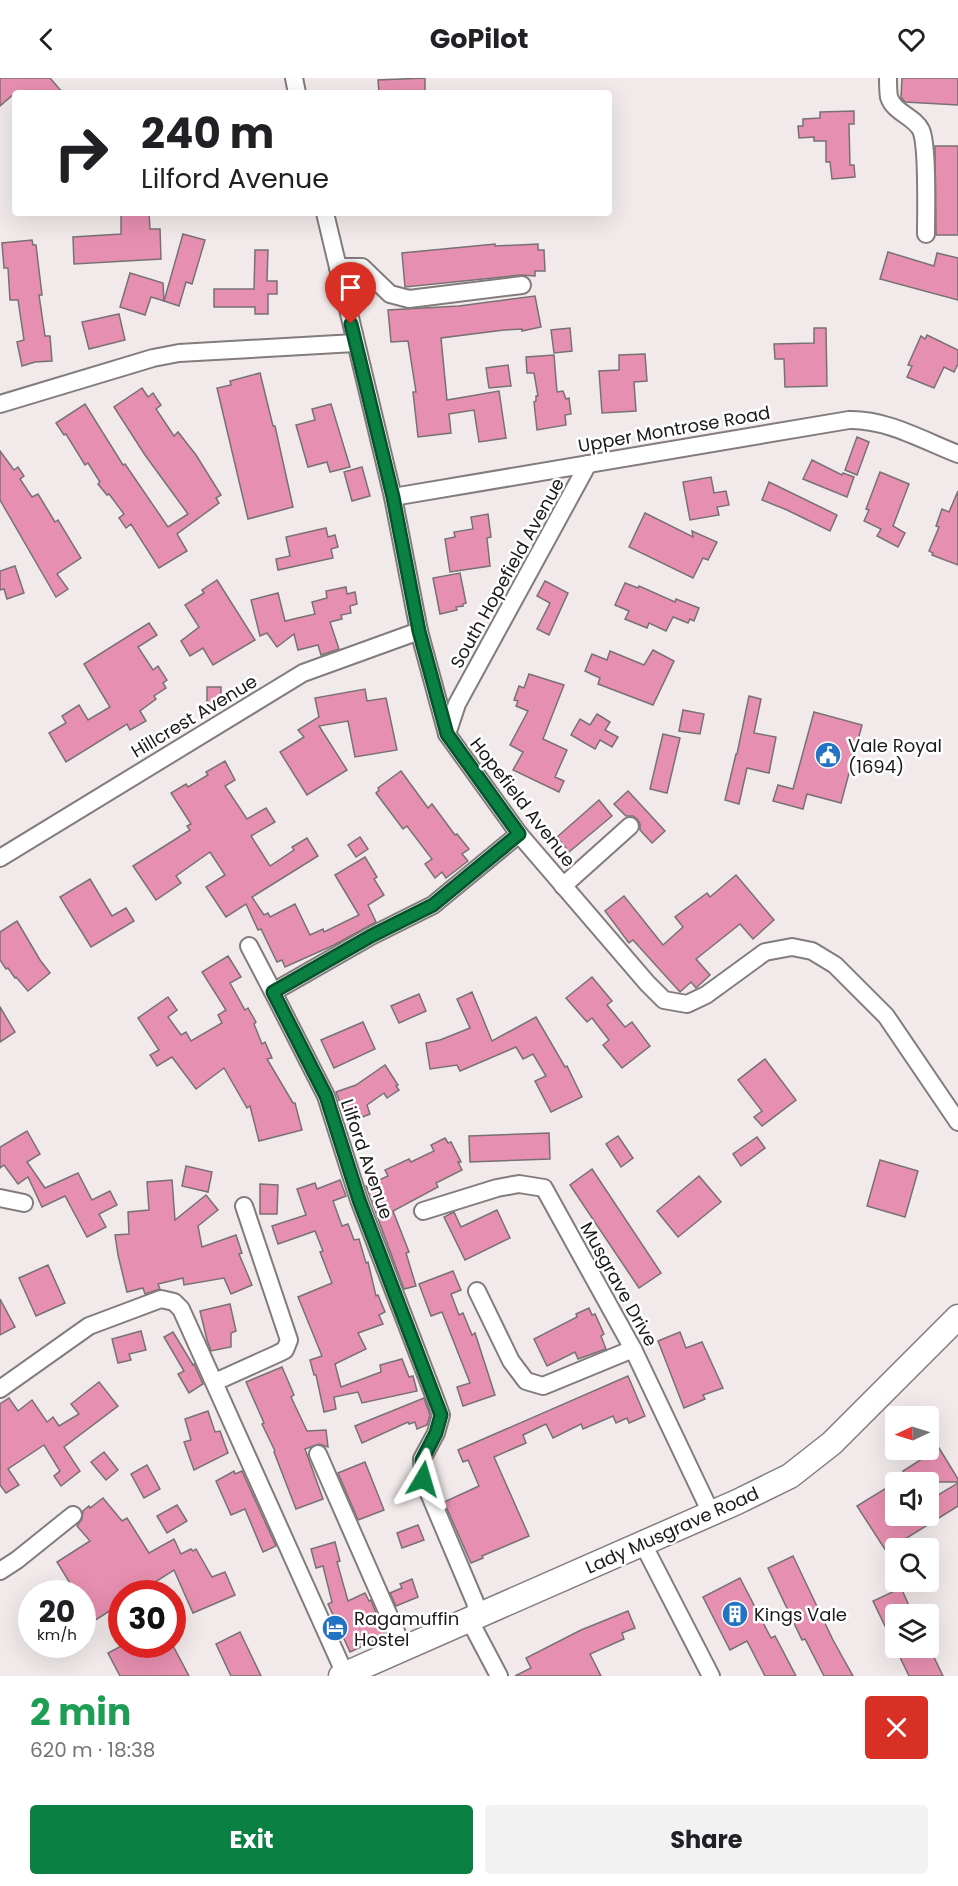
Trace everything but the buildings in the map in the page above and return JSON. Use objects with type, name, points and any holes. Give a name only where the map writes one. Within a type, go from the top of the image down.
[{"type":"main road","name":"Lady Musgrave Road","points":[[343,1675],[643,1544],[790,1476],[824,1449],[958,1317]]},
{"type":"street","points":[[888,78],[889,98],[896,110],[910,118],[921,130],[925,155],[926,234]]},
{"type":"street","name":"Hopefield Avenue","points":[[326,216],[393,497],[419,631],[447,734],[519,834],[646,983],[664,1000],[687,1004],[706,995],[765,952],[792,947],[812,951],[835,965],[886,1016],[958,1122]]},
{"type":"street","points":[[338,267],[362,267],[390,294],[409,299],[522,285]]},
{"type":"street","points":[[1,399],[179,353],[356,344]]},
{"type":"street","name":"Upper Montrose Road","points":[[393,497],[849,420],[866,419],[958,454]]},
{"type":"street","name":"South Hopefield Avenue","points":[[447,734],[457,704],[588,464]]},
{"type":"street","name":"Hillcrest Avenue","points":[[0,858],[303,673],[419,631]]},
{"type":"street","points":[[563,886],[630,826]]},
{"type":"street","points":[[273,992],[371,936],[433,905],[519,834]]},
{"type":"street","name":"Lilford Avenue","points":[[249,946],[326,1096],[359,1200],[441,1415],[436,1433],[422,1460],[423,1479],[475,1602],[474,1619],[499,1676]]},
{"type":"street","name":"Musgrave Drive","points":[[423,1211],[497,1188],[519,1184],[544,1188],[633,1349],[711,1513]]},
{"type":"street","points":[[0,1198],[24,1203]]},
{"type":"street","points":[[214,1382],[285,1350],[290,1340],[244,1206]]},
{"type":"street","points":[[477,1291],[512,1361],[526,1382],[543,1386],[633,1349]]},
{"type":"street","points":[[0,1389],[89,1326],[161,1299],[174,1302],[181,1309],[343,1675]]},
{"type":"street","points":[[318,1454],[404,1650]]},
{"type":"street","points":[[0,1571],[73,1515]]},
{"type":"street","points":[[643,1544],[711,1676]]},
{"type":"place","name":"Vale Royal (1694)","points":[[828,755]]},
{"type":"place","name":"Kings Vale","points":[[735,1614]]},
{"type":"place","name":"Ragamuffin Hostel","points":[[335,1628]]},
{"type":"route","points":[[351,324],[393,497],[419,631],[447,734],[519,834],[433,905],[371,936],[273,992],[326,1096],[359,1200],[441,1415],[436,1433],[422,1460],[423,1479]]}]
